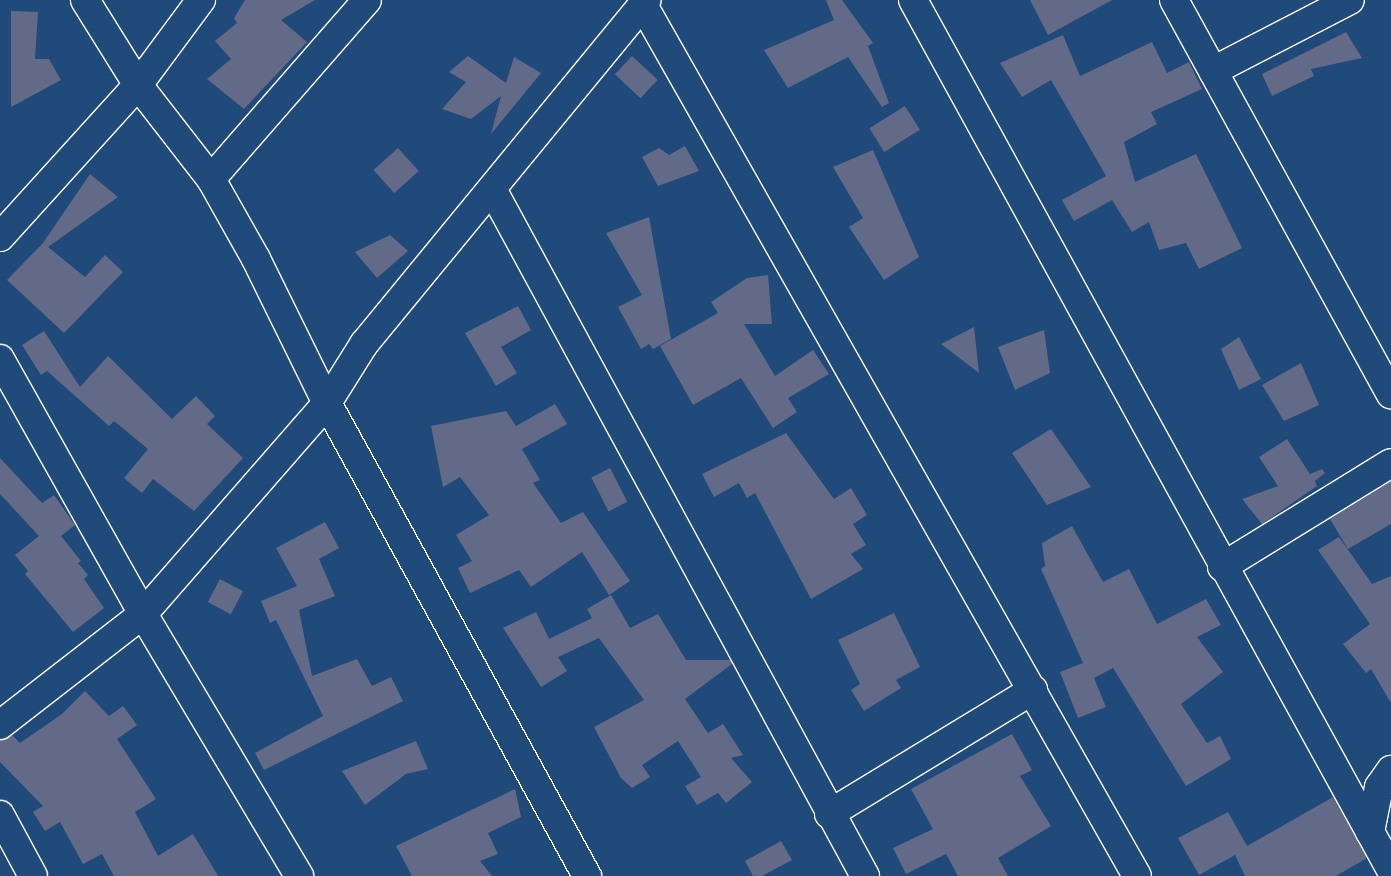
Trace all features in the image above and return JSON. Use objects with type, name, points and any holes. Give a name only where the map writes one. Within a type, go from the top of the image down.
[{"type":"street","points":[[85,0],[138,85],[211,179],[256,259],[327,403],[587,876]]},
{"type":"street","points":[[0,237],[138,85],[201,0]]},
{"type":"street","points":[[211,179],[367,0]]},
{"type":"street","points":[[913,0],[1222,567],[1391,870]]},
{"type":"street","points":[[1174,0],[1391,394]]},
{"type":"street","points":[[1213,71],[1350,0]]},
{"type":"street","points":[[0,725],[143,614],[327,403],[364,344],[645,2],[1137,876]]},
{"type":"street","points":[[492,189],[829,814],[865,876]]},
{"type":"street","points":[[0,360],[143,614],[299,876]]},
{"type":"street","points":[[1222,567],[1391,463]]},
{"type":"street","points":[[829,814],[1033,690]]},
{"type":"street","points":[[1370,832],[1379,787],[1391,770]]},
{"type":"street","points":[[0,815],[33,876]]},
{"type":"building","points":[[245,0],[315,0],[281,20],[307,42],[244,109],[207,79],[231,59],[215,41],[237,23],[234,18]]},
{"type":"building","points":[[826,0],[842,0],[873,43],[868,46],[889,103],[882,107],[848,57],[788,88],[764,50],[834,20]]},
{"type":"building","points":[[1030,0],[1112,0],[1048,35]]},
{"type":"building","points":[[11,11],[38,12],[35,59],[49,59],[61,80],[11,107]]},
{"type":"building","points":[[1346,32],[1362,58],[1311,69],[1314,76],[1272,96],[1262,74]]},
{"type":"building","points":[[1063,35],[1080,76],[1152,42],[1167,73],[1189,62],[1202,89],[1151,112],[1157,124],[1124,142],[1135,182],[1196,154],[1242,248],[1199,269],[1186,243],[1159,250],[1149,222],[1132,232],[1112,200],[1074,221],[1062,200],[1106,176],[1051,80],[1022,97],[1000,63]]},
{"type":"building","points":[[468,56],[506,83],[514,57],[541,73],[491,134],[501,96],[471,119],[442,109],[466,82],[449,72]]},
{"type":"building","points":[[632,56],[658,80],[641,98],[615,74]]},
{"type":"building","points":[[905,106],[920,130],[884,152],[869,128]]},
{"type":"building","points":[[685,146],[699,171],[658,186],[642,157],[659,148],[669,155]]},
{"type":"building","points":[[398,148],[419,171],[394,193],[373,170]]},
{"type":"building","points":[[873,150],[919,257],[884,280],[849,227],[863,218],[833,167]]},
{"type":"building","points":[[90,174],[118,197],[48,247],[85,277],[105,255],[123,272],[64,333],[7,280],[43,243]]},
{"type":"building","points":[[649,217],[671,339],[653,349],[649,344],[641,349],[618,307],[642,295],[606,233]]},
{"type":"building","points":[[390,235],[408,251],[377,278],[355,252]]},
{"type":"building","points":[[768,275],[772,324],[744,324],[775,376],[813,350],[829,374],[788,398],[797,412],[773,428],[741,378],[693,405],[660,346],[718,313],[711,302],[747,278]]},
{"type":"building","points":[[518,306],[531,330],[501,347],[517,373],[496,386],[465,333]]},
{"type":"building","points":[[974,327],[979,373],[941,344]]},
{"type":"building","points":[[1044,330],[1050,373],[1015,390],[998,347]]},
{"type":"building","points":[[44,331],[80,387],[108,356],[172,419],[196,396],[215,416],[207,424],[243,458],[194,511],[153,479],[142,493],[124,478],[148,449],[114,421],[109,426],[47,371],[41,375],[22,345]]},
{"type":"building","points":[[1239,337],[1261,379],[1239,390],[1221,349]]},
{"type":"building","points":[[1301,363],[1319,405],[1284,421],[1262,385]]},
{"type":"building","points":[[555,404],[567,424],[522,449],[540,480],[533,483],[561,523],[583,512],[630,581],[609,595],[582,552],[531,587],[519,570],[470,593],[458,568],[472,561],[456,535],[489,515],[460,477],[443,487],[431,426],[506,411],[516,426]]},
{"type":"building","points":[[1051,429],[1091,487],[1047,505],[1012,453]]},
{"type":"building","points":[[786,433],[834,499],[851,488],[867,515],[853,524],[866,545],[851,554],[863,569],[811,599],[755,493],[747,498],[739,483],[714,497],[702,474]]},
{"type":"building","points":[[1287,439],[1310,474],[1322,469],[1325,473],[1315,481],[1317,486],[1262,524],[1242,499],[1278,486],[1259,457]]},
{"type":"building","points":[[0,458],[42,503],[54,495],[75,525],[61,536],[81,561],[78,563],[88,575],[84,579],[104,608],[73,632],[25,574],[28,571],[15,555],[39,536],[0,494]]},
{"type":"building","points":[[610,468],[627,502],[609,511],[591,478]]},
{"type":"building","points":[[1391,481],[1391,524],[1348,549],[1330,519]]},
{"type":"building","points":[[325,522],[339,548],[319,559],[335,596],[299,610],[312,676],[357,659],[372,686],[391,677],[403,701],[264,770],[255,753],[323,716],[276,620],[270,623],[261,601],[297,586],[276,548]]},
{"type":"building","points":[[1072,526],[1103,582],[1129,569],[1157,624],[1206,599],[1221,625],[1197,637],[1223,672],[1181,704],[1207,743],[1220,736],[1231,759],[1186,786],[1113,668],[1094,678],[1106,707],[1078,718],[1060,672],[1083,663],[1041,569],[1045,566],[1042,543]]},
{"type":"building","points":[[1339,537],[1372,584],[1391,576],[1391,703],[1371,669],[1366,673],[1343,644],[1370,624],[1318,550]]},
{"type":"building","points":[[220,579],[243,591],[231,614],[208,602]]},
{"type":"building","points":[[611,595],[630,628],[658,614],[686,660],[730,660],[732,664],[685,699],[708,733],[723,724],[743,755],[731,758],[752,782],[726,803],[718,793],[697,805],[685,786],[701,777],[678,741],[642,765],[650,777],[632,788],[621,778],[594,727],[644,700],[599,638],[558,657],[567,671],[541,687],[503,628],[536,612],[549,639],[592,618],[587,609]]},
{"type":"building","points":[[894,613],[920,667],[896,680],[901,688],[864,711],[851,690],[860,684],[838,640]]},
{"type":"building","points":[[85,691],[109,716],[123,706],[137,725],[117,739],[156,799],[135,812],[158,856],[193,834],[218,876],[114,876],[102,854],[83,864],[60,822],[45,831],[33,812],[43,806],[0,762],[0,740],[12,735],[20,743],[62,714]]},
{"type":"building","points":[[1012,734],[1032,770],[1020,776],[1051,826],[998,858],[1008,876],[958,876],[946,854],[906,874],[893,848],[933,829],[911,789]]},
{"type":"building","points":[[416,741],[428,769],[406,774],[365,805],[342,771]]},
{"type":"building","points":[[515,789],[521,817],[488,833],[498,854],[480,861],[492,876],[412,876],[396,846]]},
{"type":"building","points":[[1333,797],[1367,858],[1336,876],[1245,876],[1235,855],[1199,875],[1178,838],[1228,812],[1247,846]]},
{"type":"building","points":[[781,841],[792,860],[762,876],[753,876],[745,861]]}]
